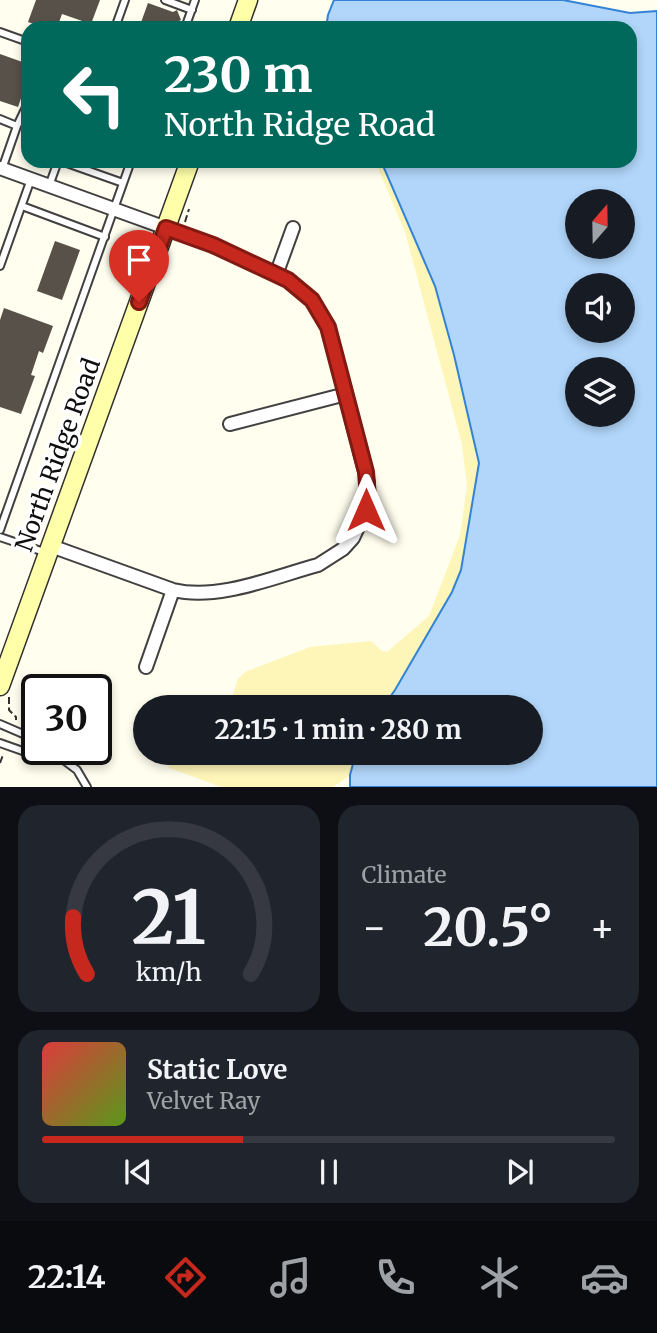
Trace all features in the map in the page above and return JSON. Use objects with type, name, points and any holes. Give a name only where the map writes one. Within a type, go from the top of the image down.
[{"type":"main road","points":[[240,21],[248,0]]},
{"type":"main road","name":"North Ridge Road","points":[[0,686],[187,168]]},
{"type":"street","points":[[1,169],[213,245],[301,288],[322,313],[328,327],[368,483],[366,510],[353,538],[343,549],[318,565],[218,593],[189,594],[173,590],[50,550]]},
{"type":"street","points":[[276,275],[293,228]]},
{"type":"street","points":[[230,424],[346,394]]},
{"type":"street","points":[[146,667],[173,590]]},
{"type":"lane","points":[[118,21],[125,0]]},
{"type":"lane","points":[[165,0],[192,9]]},
{"type":"lane","points":[[188,21],[195,0]]},
{"type":"lane","points":[[0,32],[21,39]]},
{"type":"lane","points":[[1,169],[21,117]]},
{"type":"lane","points":[[0,120],[17,125]]},
{"type":"lane","points":[[49,186],[56,168]]},
{"type":"lane","points":[[80,168],[124,183]]},
{"type":"lane","points":[[0,530],[129,168]]},
{"type":"lane","points":[[0,266],[31,179]]},
{"type":"lane","points":[[22,206],[105,237]]},
{"type":"lane","points":[[0,537],[50,550]]},
{"type":"lane","points":[[0,724],[21,733]]},
{"type":"lane","points":[[0,743],[21,751]]},
{"type":"lane","points":[[70,765],[77,770],[87,787]]},
{"type":"sand","points":[[378,168],[384,168],[435,286],[479,463],[461,569],[452,592],[391,695],[233,695],[238,679],[245,672],[310,647],[371,641],[387,652],[429,616],[460,535],[467,486],[462,445],[405,232]]},
{"type":"sand","points":[[353,765],[350,775],[333,787],[221,787],[167,767]]},
{"type":"water","points":[[334,0],[563,0],[630,13],[657,11],[657,787],[350,787],[353,765],[543,765],[543,695],[391,695],[452,592],[461,570],[479,463],[435,286],[384,168],[637,168],[637,21],[327,21],[328,15]]},
{"type":"building","points":[[36,0],[100,0],[92,21],[82,21],[62,14],[60,21],[28,21]]},
{"type":"building","points":[[148,3],[173,12],[177,10],[181,20],[179,21],[142,21]]},
{"type":"building","points":[[0,54],[21,62],[21,98],[18,107],[0,101]]},
{"type":"building","points":[[55,241],[80,250],[62,300],[37,291]]},
{"type":"building","points":[[4,308],[53,326],[43,353],[39,351],[31,375],[35,376],[21,414],[0,407],[0,320]]},
{"type":"route","points":[[139,302],[166,228],[213,245],[301,288],[322,313],[328,327],[366,472],[366,510]]}]
